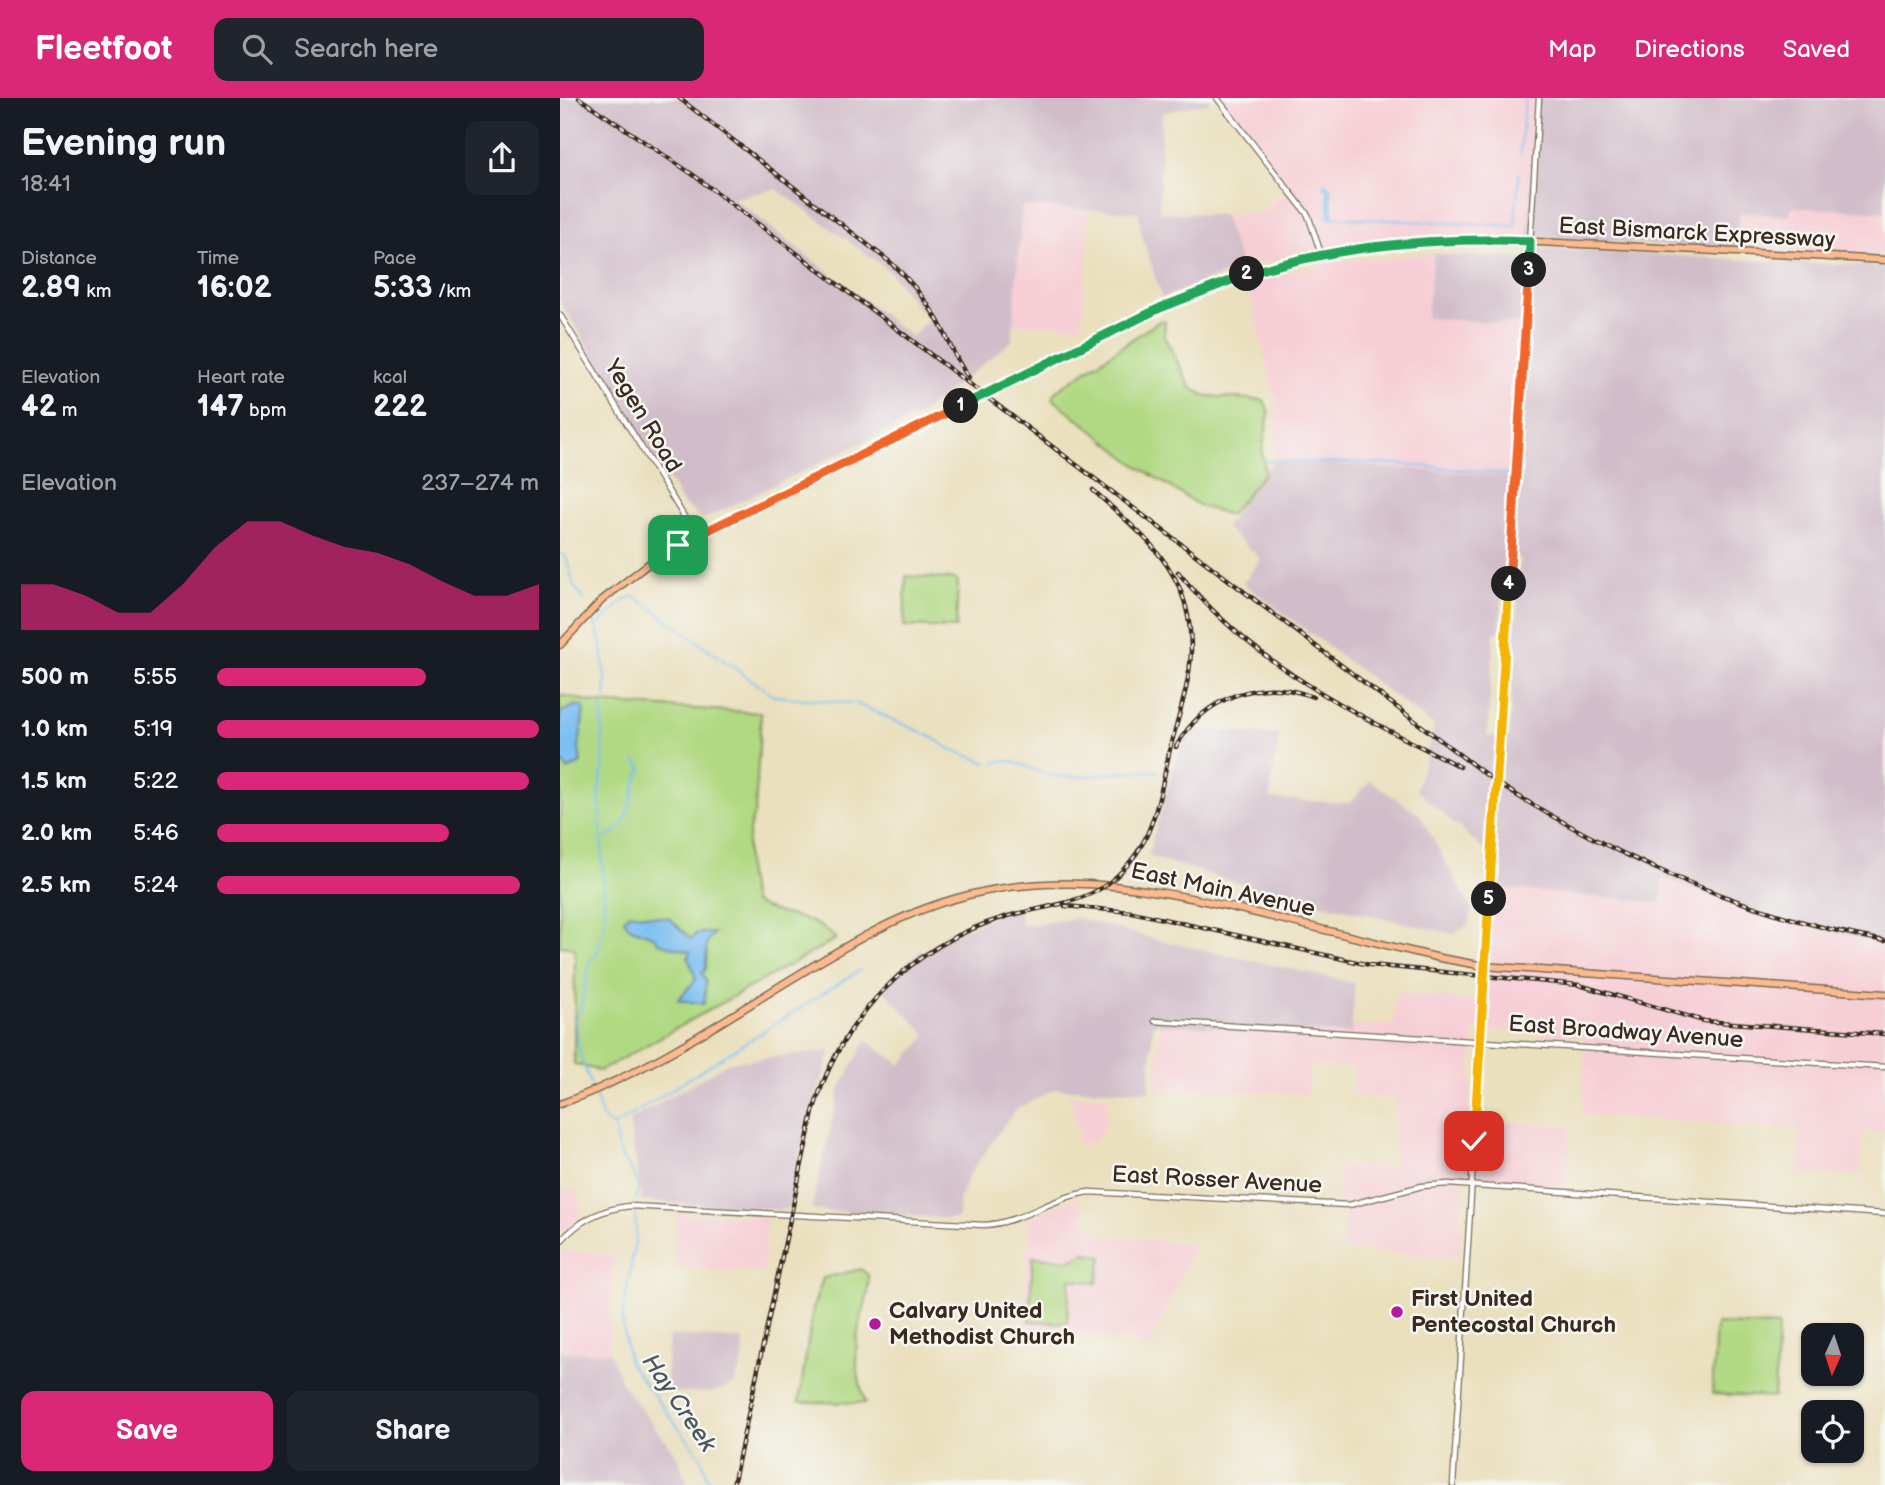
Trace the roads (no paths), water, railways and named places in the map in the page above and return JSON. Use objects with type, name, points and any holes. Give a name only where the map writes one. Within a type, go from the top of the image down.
[{"type":"main road","name":"East Bismarck Expressway","points":[[560,645],[593,607],[629,576],[695,536],[1193,294],[1255,272],[1321,254],[1410,242],[1530,241],[1885,260]]},
{"type":"main road","name":"East Main Avenue","points":[[560,1104],[676,1050],[881,927],[952,900],[1016,886],[1083,882],[1150,889],[1440,958],[1484,965],[1885,994]]},
{"type":"street","points":[[1217,98],[1308,215],[1321,254]]},
{"type":"street","points":[[1453,1485],[1539,98]]},
{"type":"street","name":"Yegen Road","points":[[560,314],[695,536]]},
{"type":"street","name":"East Broadway Avenue","points":[[1155,1021],[1480,1039],[1885,1067]]},
{"type":"street","name":"East Rosser Avenue","points":[[560,1242],[577,1225],[594,1215],[630,1206],[979,1225],[1009,1221],[1064,1198],[1089,1192],[1349,1205],[1429,1185],[1471,1184],[1885,1214]]},
{"type":"water","points":[[576,705],[584,708],[579,748],[581,763],[568,770],[560,758],[560,715]]},
{"type":"water","points":[[629,913],[669,918],[691,939],[697,933],[714,933],[707,941],[706,969],[702,973],[706,980],[704,1004],[678,1000],[696,979],[688,957],[691,952],[658,943],[655,937],[629,927],[624,920]]},
{"type":"waterway","points":[[1520,154],[1525,98]]},
{"type":"waterway","points":[[1325,217],[1515,226],[1519,174]]},
{"type":"waterway","points":[[1325,185],[1329,189],[1331,218]]},
{"type":"waterway","points":[[1264,461],[1396,464],[1508,474]]},
{"type":"waterway","name":"Hay Creek","points":[[560,553],[567,559],[574,586],[584,600]]},
{"type":"waterway","points":[[596,627],[624,600],[634,596],[774,696],[850,703]]},
{"type":"waterway","name":"Hay Creek","points":[[594,623],[603,660],[605,699]]},
{"type":"waterway","points":[[855,703],[932,737],[948,748],[987,763]]},
{"type":"waterway","name":"Hay Creek","points":[[591,1085],[580,1055],[575,1019],[580,1012],[590,961],[597,953],[605,918],[599,790],[603,767],[602,705]]},
{"type":"waterway","points":[[605,838],[614,833],[626,818],[642,769],[635,761]]},
{"type":"waterway","points":[[993,764],[1000,761],[1015,762],[1047,774],[1068,777],[1158,772]]},
{"type":"waterway","points":[[614,1126],[860,970]]},
{"type":"waterway","name":"Hay Creek","points":[[595,1095],[602,1117],[614,1126],[620,1155],[637,1181],[636,1198]]},
{"type":"waterway","name":"Hay Creek","points":[[635,1213],[636,1236],[622,1319],[629,1363],[701,1457],[710,1485]]},
{"type":"railway","points":[[579,98],[692,174],[1497,783],[1588,836],[1684,880],[1782,916],[1885,941]]},
{"type":"railway","points":[[679,98],[897,268],[932,311],[969,378]]},
{"type":"railway","points":[[733,1485],[813,1112],[825,1078],[841,1046],[861,1016],[884,990],[910,966],[939,946],[1005,917],[1083,897],[1106,885],[1137,853],[1153,819],[1188,676],[1191,651],[1188,619],[1180,589],[1163,560],[1142,535],[1093,490]]},
{"type":"railway","points":[[1178,572],[1208,606],[1273,662],[1381,727],[1460,767]]},
{"type":"railway","points":[[1176,747],[1201,715],[1235,695],[1273,689],[1313,697]]},
{"type":"railway","points":[[1065,906],[1132,912],[1370,965],[1579,985],[1704,1021],[1885,1034]]},
{"type":"place","name":"First United Pentecostal Church","points":[[1397,1312]]},
{"type":"place","name":"Calvary United Methodist Church","points":[[875,1324]]}]
